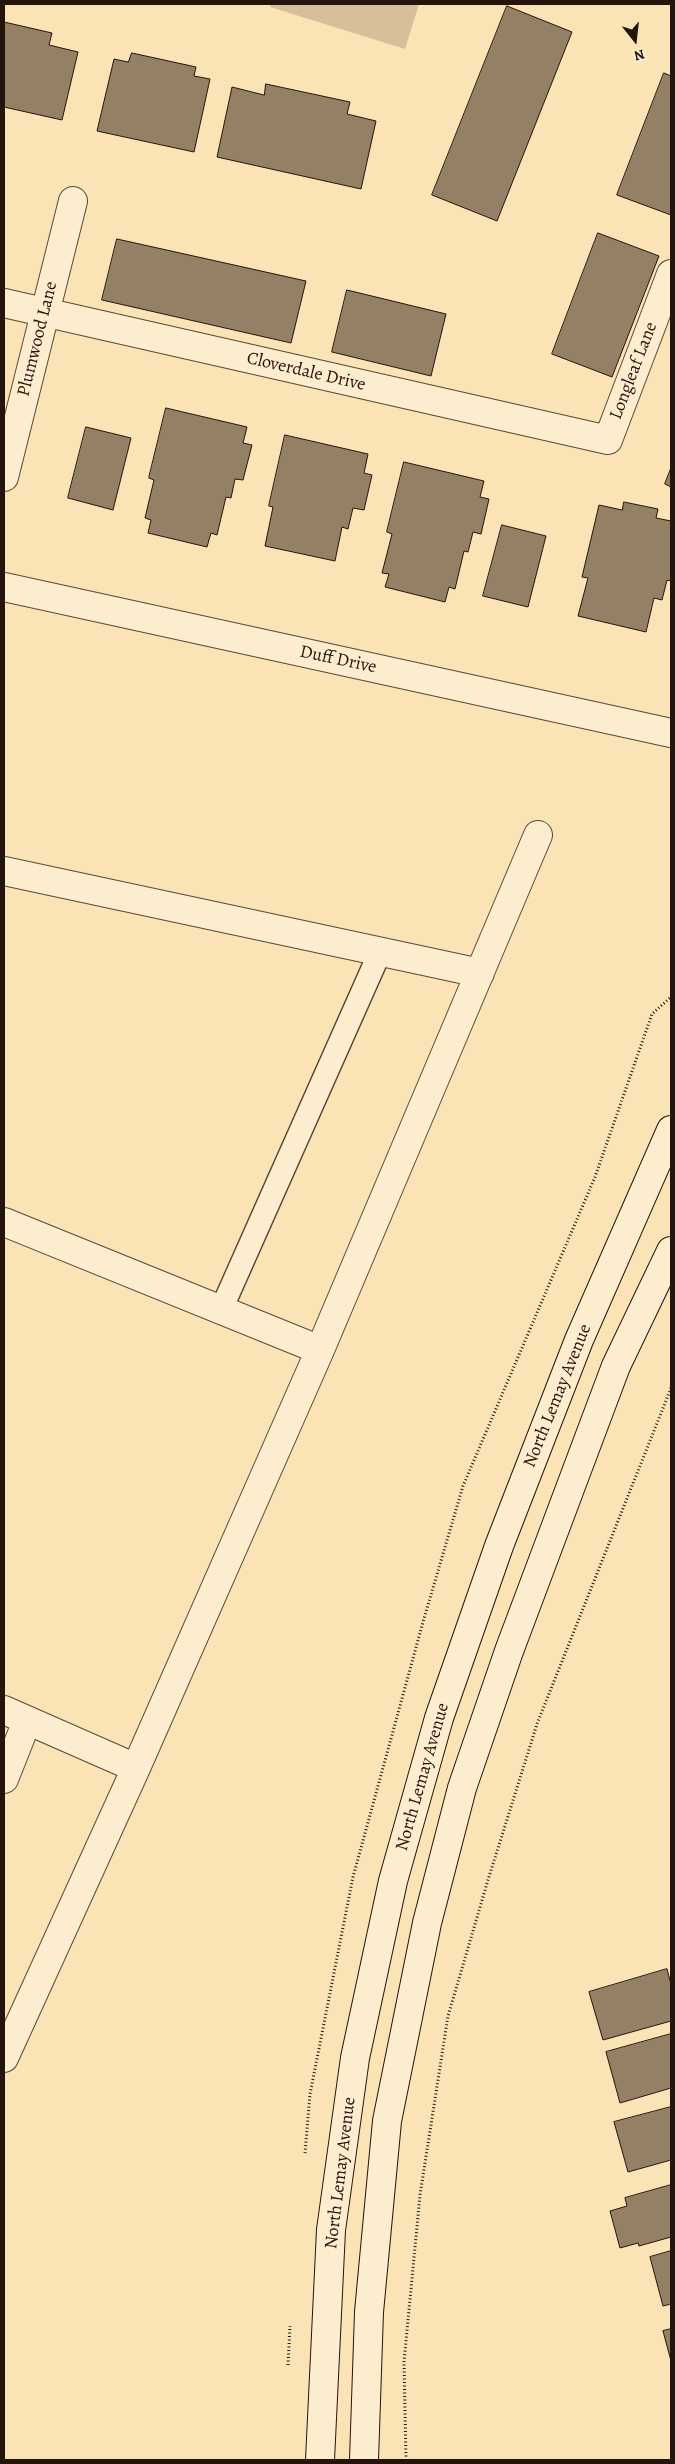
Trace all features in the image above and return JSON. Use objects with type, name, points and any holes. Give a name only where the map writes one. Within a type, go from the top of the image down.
[{"type":"street","name":"Plumwood Lane","points":[[4,477],[73,201]]},
{"type":"street","name":"Longleaf Lane","points":[[608,440],[671,274]]},
{"type":"street","name":"Cloverdale Drive","points":[[4,303],[608,440]]},
{"type":"street","name":"Duff Drive","points":[[4,587],[671,733]]},
{"type":"street","points":[[4,2058],[136,1768],[320,1350],[538,835]]},
{"type":"street","points":[[4,871],[480,973]]},
{"type":"street","name":"North Lemay Avenue","points":[[320,2460],[331,2230],[356,2058],[393,1881],[439,1718],[499,1546],[579,1340],[671,1130]]},
{"type":"street","points":[[4,1222],[320,1350]]},
{"type":"street","points":[[364,2460],[368,2312],[387,2121],[427,1923],[462,1788],[508,1651],[616,1366],[671,1251]]},
{"type":"street","points":[[4,1779],[15,1715],[136,1768]]},
{"type":"lane","points":[[221,1310],[380,952]]},
{"type":"path","points":[[652,1014],[671,997]]},
{"type":"path","points":[[406,2460],[404,2362],[420,2195],[448,2016],[488,1880],[538,1724],[671,1388]]},
{"type":"shaded area","points":[[271,4],[419,4],[405,49],[270,7]]},
{"type":"building","points":[[507,6],[572,32],[497,221],[432,195]]},
{"type":"building","points":[[4,22],[52,33],[49,45],[78,52],[62,120],[4,107]]},
{"type":"building","points":[[132,53],[196,67],[194,76],[210,79],[194,152],[97,131],[114,59],[128,62]]},
{"type":"building","points":[[664,73],[671,76],[671,215],[617,195]]},
{"type":"building","points":[[266,84],[350,102],[347,114],[376,121],[361,189],[217,157],[232,87],[264,95]]},
{"type":"building","points":[[598,233],[659,256],[612,377],[552,354]]},
{"type":"building","points":[[117,239],[306,281],[291,343],[102,300]]},
{"type":"building","points":[[347,290],[446,314],[431,376],[332,352]]},
{"type":"building","points":[[166,408],[247,427],[243,443],[252,445],[243,480],[235,479],[231,498],[226,497],[217,535],[211,533],[207,547],[148,533],[151,520],[145,518],[154,480],[149,478]]},
{"type":"building","points":[[86,427],[131,438],[113,510],[68,498]]},
{"type":"building","points":[[285,435],[368,454],[364,473],[372,475],[364,510],[353,508],[348,529],[342,527],[335,561],[265,546],[273,507],[269,506]]},
{"type":"building","points":[[404,462],[484,481],[480,497],[489,499],[481,534],[473,532],[468,552],[464,551],[455,589],[449,587],[445,602],[385,587],[389,574],[382,573],[392,534],[387,532]]},
{"type":"building","points":[[671,468],[671,487],[665,484]]},
{"type":"building","points":[[624,502],[658,509],[656,518],[671,521],[671,581],[667,580],[662,600],[654,598],[646,632],[578,616],[588,578],[582,577],[599,505],[622,510]]},
{"type":"building","points":[[502,525],[546,536],[528,607],[483,596]]},
{"type":"building","points":[[667,1969],[671,1984],[671,2021],[603,2040],[589,1992]]},
{"type":"building","points":[[671,2034],[671,2088],[620,2103],[606,2052]]},
{"type":"building","points":[[671,2107],[671,2160],[628,2172],[614,2122]]},
{"type":"building","points":[[671,2185],[671,2237],[639,2246],[638,2243],[620,2248],[610,2211],[627,2206],[625,2198]]},
{"type":"building","points":[[671,2251],[671,2304],[663,2306],[650,2257]]},
{"type":"building","points":[[671,2329],[671,2361],[663,2331]]}]
